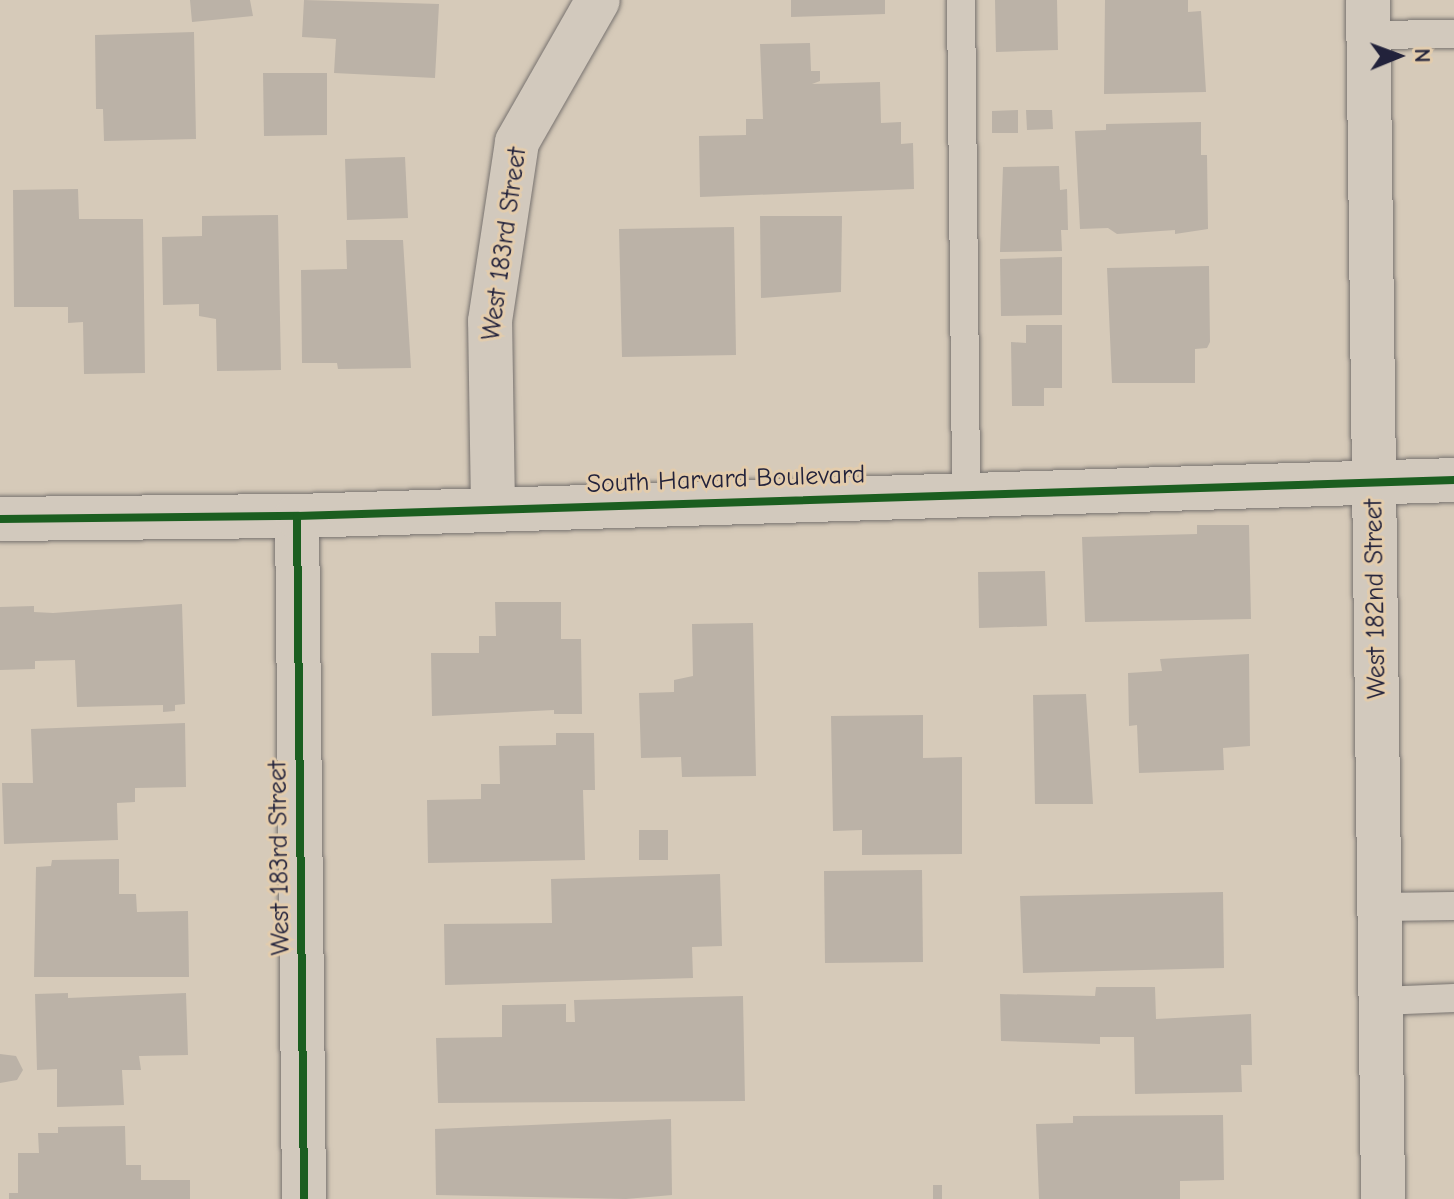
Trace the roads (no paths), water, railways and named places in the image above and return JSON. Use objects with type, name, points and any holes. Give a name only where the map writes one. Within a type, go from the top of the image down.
[{"type":"street","name":"West 183rd Street","points":[[493,508],[490,321],[517,142],[598,0]]},
{"type":"street","name":"West 182nd Street","points":[[1368,18],[1383,1199]]},
{"type":"street","name":"South Harvard Boulevard","points":[[0,519],[297,516],[1454,480]]},
{"type":"street","name":"West 183rd Street","points":[[297,516],[304,1199]]},
{"type":"lane","points":[[961,0],[966,493]]},
{"type":"lane","points":[[1368,18],[1454,34]]},
{"type":"lane","points":[[1380,907],[1454,906]]},
{"type":"lane","points":[[1380,1001],[1454,998]]}]
